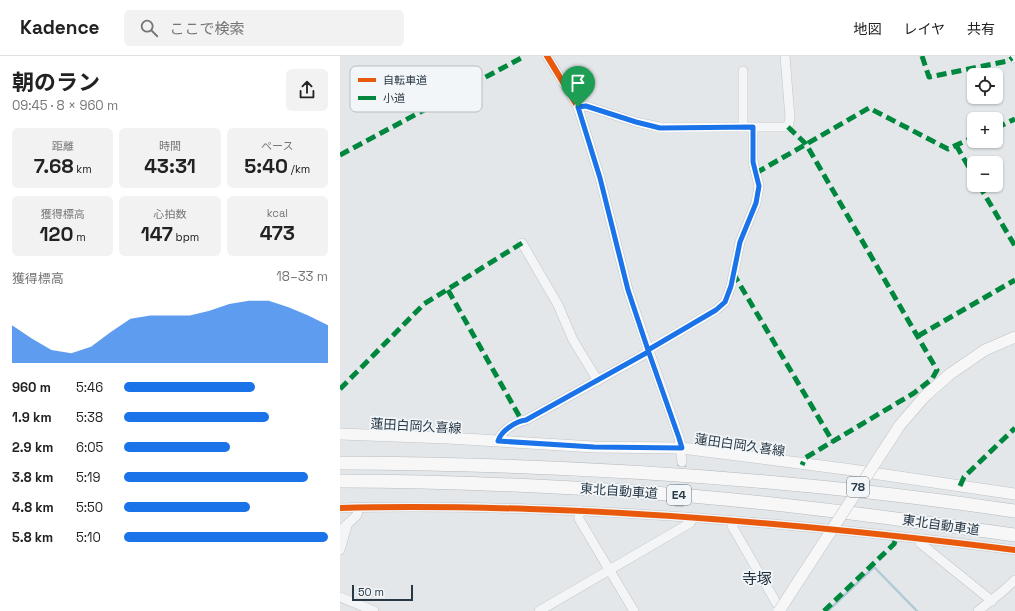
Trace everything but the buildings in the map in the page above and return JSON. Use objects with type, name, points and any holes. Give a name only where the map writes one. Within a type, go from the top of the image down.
[{"type":"highway","name":"東北自動車道","points":[[340,463],[484,465],[697,476],[871,493],[1015,511]]},
{"type":"highway","name":"東北自動車道","points":[[340,481],[442,482],[624,491],[814,509],[1015,535]]},
{"type":"main road","name":"78","points":[[780,611],[900,425],[925,396],[950,374],[985,350],[1015,337]]},
{"type":"main road","name":"蓮田白岡久喜線","points":[[340,434],[600,447],[682,448],[845,469],[1015,494]]},
{"type":"street","points":[[547,56],[578,107],[600,178],[628,290],[682,448],[682,462]]},
{"type":"street","points":[[578,107],[586,106],[660,128],[788,128],[790,118],[785,56]]},
{"type":"street","points":[[1012,56],[1012,58],[1015,57]]},
{"type":"street","points":[[498,441],[500,435],[522,421],[598,381],[716,310],[725,302],[731,286],[740,242],[756,203],[759,186],[753,162],[748,127],[743,71]]},
{"type":"street","points":[[522,244],[558,305],[573,340],[598,381]]},
{"type":"street","points":[[340,508],[434,506],[578,511],[678,511],[693,518],[732,520],[920,538],[1015,550]]},
{"type":"street","points":[[340,550],[343,528],[357,515],[359,508]]},
{"type":"street","points":[[578,511],[580,519],[634,611]]},
{"type":"street","points":[[539,611],[690,523],[693,518]]},
{"type":"street","points":[[732,520],[732,526],[780,611]]},
{"type":"street","points":[[920,538],[920,543],[992,601]]},
{"type":"street","points":[[978,611],[992,601],[1015,580]]},
{"type":"street","points":[[340,597],[374,611]]},
{"type":"waterway","points":[[828,611],[874,567],[917,611]]},
{"type":"tunnel","points":[[679,507],[682,462]]},
{"type":"marked path","points":[[482,79],[525,56]]},
{"type":"marked path","points":[[922,56],[929,77],[1008,61],[1012,58]]},
{"type":"marked path","points":[[756,173],[869,108],[948,149],[967,140]]},
{"type":"marked path","points":[[340,155],[420,112]]},
{"type":"marked path","points":[[1003,125],[1015,119]]},
{"type":"marked path","points":[[788,127],[806,144],[937,370],[932,379],[914,393],[805,458],[802,465]]},
{"type":"marked path","points":[[956,145],[967,164]]},
{"type":"marked path","points":[[983,192],[1015,246]]},
{"type":"marked path","points":[[340,389],[424,304],[522,243]]},
{"type":"marked path","points":[[733,273],[833,442]]},
{"type":"marked path","points":[[918,336],[1015,280]]},
{"type":"marked path","points":[[448,290],[522,421]]},
{"type":"marked path","points":[[960,486],[964,477],[1015,428]]},
{"type":"marked path","points":[[824,611],[894,544],[897,536]]},
{"type":"cycle path","points":[[547,56],[578,107],[600,178],[628,290],[682,448]]},
{"type":"cycle path","points":[[340,508],[412,507],[591,511],[773,524],[1015,550]]},
{"type":"district","name":"寺塚","points":[[757,578]]},
{"type":"route","points":[[586,106],[660,128],[753,127],[753,162],[759,186],[756,203],[740,242],[732,273],[731,286],[725,302],[716,310],[648,350],[682,448],[594,447],[498,441],[503,432],[598,381],[648,352],[628,290],[600,178],[578,107],[586,106]]}]
